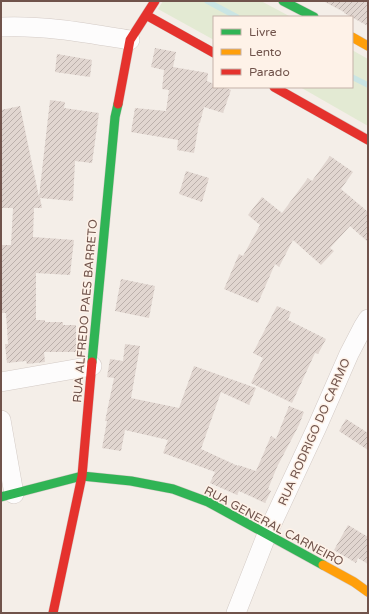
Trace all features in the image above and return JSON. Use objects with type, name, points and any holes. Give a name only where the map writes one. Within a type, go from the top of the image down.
[{"type":"street","points":[[284,1],[312,16]]},
{"type":"street","name":"RUA ALFREDO PAES BARRETO","points":[[53,613],[82,476],[115,117],[130,40],[154,4]]},
{"type":"street","points":[[146,15],[213,52]]},
{"type":"street","points":[[1,27],[19,26],[74,31],[130,40]]},
{"type":"street","points":[[353,38],[368,46]]},
{"type":"street","points":[[276,88],[368,140]]},
{"type":"street","name":"RUA RODRIGO DO CARMO","points":[[236,613],[267,534],[318,427],[349,354],[368,319]]},
{"type":"street","points":[[1,382],[92,366]]},
{"type":"street","points":[[1,420],[8,495]]},
{"type":"street","name":"RUA GENERAL CARNEIRO","points":[[8,495],[82,476],[131,481],[173,490],[208,502],[354,582],[368,592]]},
{"type":"green space","points":[[163,1],[261,1],[289,16],[213,16],[213,39],[158,9]]},
{"type":"green space","points":[[353,51],[368,59],[368,126],[302,88],[353,88]]},
{"type":"building","points":[[323,1],[368,1],[368,26],[353,18],[353,16],[350,16]]},
{"type":"building","points":[[155,48],[176,52],[173,67],[208,73],[207,81],[213,84],[213,88],[226,88],[231,90],[223,113],[204,107],[199,123],[194,153],[177,150],[178,140],[131,132],[135,108],[166,111],[169,90],[162,89],[164,70],[151,67]]},
{"type":"building","points":[[57,54],[92,60],[90,77],[55,72]]},
{"type":"building","points":[[50,100],[65,102],[64,108],[99,113],[92,163],[75,161],[73,201],[40,198],[42,208],[34,208],[33,237],[74,240],[70,275],[36,273],[36,320],[45,320],[45,322],[63,322],[63,325],[76,325],[76,352],[44,352],[45,362],[27,364],[26,361],[7,363],[5,344],[8,344],[6,313],[1,313],[1,245],[11,245],[13,208],[1,208],[1,110],[20,106],[39,197]]},
{"type":"building","points":[[330,156],[353,172],[341,189],[368,212],[368,242],[350,226],[330,248],[334,251],[321,265],[293,240],[279,267],[275,264],[258,303],[224,289],[239,254],[243,256],[260,225],[248,215],[262,197],[282,213],[308,178],[312,181]]},
{"type":"building","points":[[186,171],[209,178],[202,202],[179,194]]},
{"type":"building","points":[[121,279],[155,286],[149,318],[115,311]]},
{"type":"building","points":[[277,306],[291,312],[288,320],[326,339],[318,354],[315,353],[292,403],[251,383],[263,358],[253,353]]},
{"type":"building","points":[[125,344],[140,346],[131,398],[179,408],[194,366],[256,388],[249,405],[221,392],[201,449],[238,466],[256,471],[271,436],[276,439],[289,406],[304,412],[299,425],[277,467],[268,489],[271,491],[265,503],[239,491],[237,495],[210,483],[215,472],[163,453],[168,440],[125,430],[121,451],[102,448],[107,421],[105,421],[114,378],[107,377],[110,359],[123,361]]},
{"type":"building","points":[[346,419],[368,433],[368,450],[339,431]]},
{"type":"building","points":[[348,525],[368,537],[368,564],[358,558],[356,563],[334,550]]},
{"type":"waterway","points":[[207,1],[235,16]]},
{"type":"waterway","points":[[353,78],[368,85]]},
{"type":"traffic: fast","points":[[283,1],[312,16]]},
{"type":"traffic: fast","points":[[92,362],[115,117],[118,104]]},
{"type":"traffic: fast","points":[[1,497],[82,476],[131,481],[173,489],[208,502],[323,565]]},
{"type":"traffic: slow","points":[[353,38],[368,46]]},
{"type":"traffic: slow","points":[[323,565],[354,582],[368,592]]},
{"type":"traffic: jam","points":[[118,104],[130,40],[155,1]]},
{"type":"traffic: jam","points":[[146,15],[213,52]]},
{"type":"traffic: jam","points":[[276,88],[368,140]]},
{"type":"traffic: jam","points":[[53,613],[82,476],[92,362]]}]
